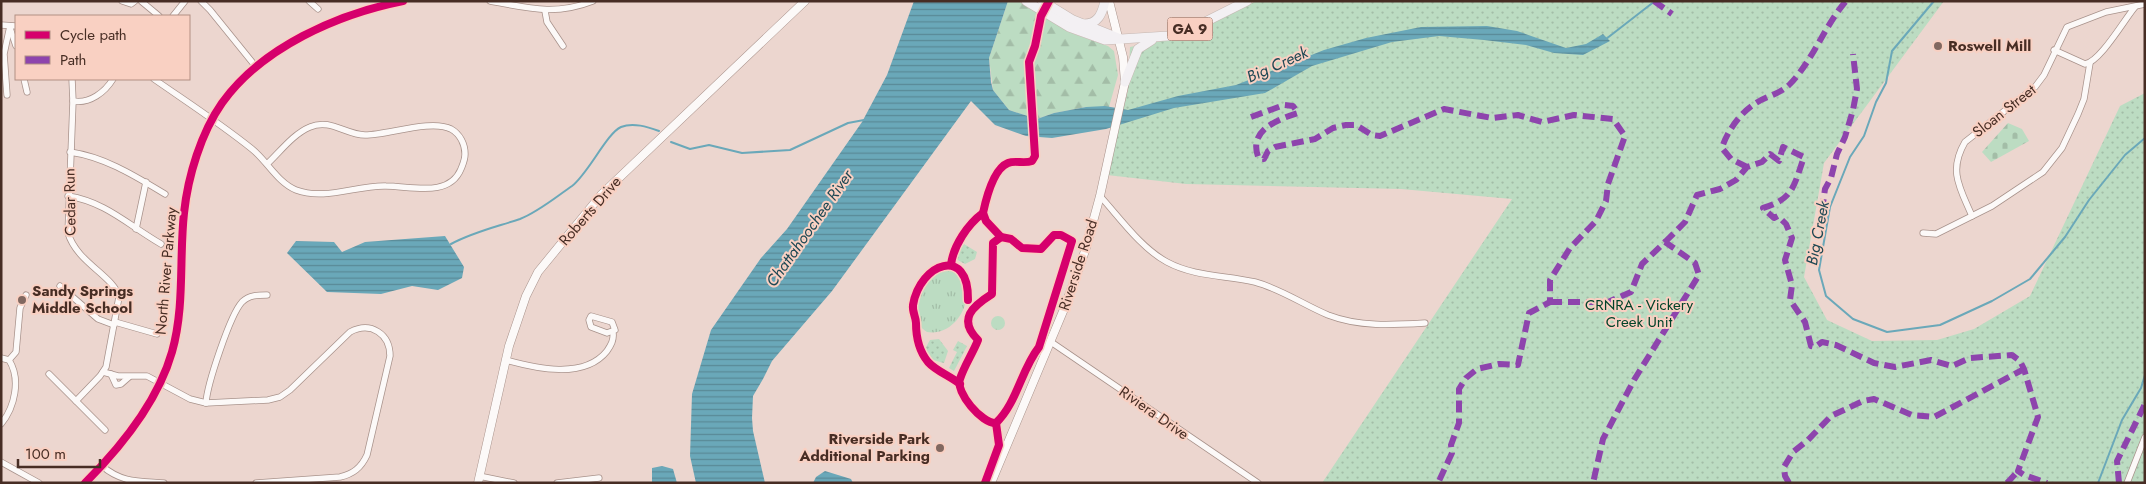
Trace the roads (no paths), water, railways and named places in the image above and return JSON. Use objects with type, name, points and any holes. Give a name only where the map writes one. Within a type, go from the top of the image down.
[{"type":"main road","name":"GA 9","points":[[1026,1],[1058,20],[1092,36],[1106,40],[1118,38],[1158,38],[1191,28],[1247,1]]},
{"type":"main road","name":"GA 9","points":[[1042,1],[1082,24],[1118,38]]},
{"type":"main road","points":[[1082,24],[1094,22],[1098,19],[1105,1]]},
{"type":"main road","points":[[1125,82],[1138,49],[1158,38]]},
{"type":"street","points":[[122,1],[131,4],[135,1]]},
{"type":"street","points":[[141,1],[158,15]]},
{"type":"street","points":[[174,15],[185,1]]},
{"type":"street","points":[[201,1],[256,68]]},
{"type":"street","points":[[309,1],[318,9]]},
{"type":"street","name":"North River Parkway","points":[[85,483],[102,466],[140,416],[160,383],[172,354],[178,323],[184,210],[197,156],[212,119],[234,88],[256,68],[292,44],[330,24],[363,11],[403,1]]},
{"type":"street","points":[[490,1],[545,11],[566,10],[593,1]]},
{"type":"street","name":"Roberts Drive","points":[[478,479],[506,360],[531,283],[601,195],[804,1]]},
{"type":"street","name":"Riverside Road","points":[[991,483],[1051,342],[1083,257],[1100,196],[1125,82],[1124,65],[1109,1]]},
{"type":"street","name":"Sloan Street","points":[[1972,216],[1958,183],[1956,164],[1959,152],[1973,133],[1995,120],[2035,87],[2044,75],[2064,30],[2072,23],[2106,12],[2134,7],[2144,2]]},
{"type":"street","points":[[1923,233],[1936,234],[2009,197],[2052,163],[2062,148],[2084,99],[2090,63],[2103,51],[2134,7]]},
{"type":"street","points":[[545,11],[547,22],[563,46]]},
{"type":"street","points":[[1,25],[13,26]]},
{"type":"street","points":[[13,26],[15,39]]},
{"type":"street","points":[[7,95],[4,54],[13,26]]},
{"type":"street","points":[[2054,50],[2086,64],[2090,63]]},
{"type":"street","points":[[24,80],[27,92]]},
{"type":"street","name":"Cedar Run","points":[[72,80],[73,101],[68,233],[71,244],[83,260],[118,292],[114,324],[103,372],[76,401]]},
{"type":"street","points":[[73,101],[92,98],[101,93],[112,80]]},
{"type":"street","points":[[155,80],[254,150],[267,164],[283,181],[294,189],[305,193],[321,194],[374,186],[432,189],[448,184],[454,179],[465,160],[465,151],[459,136],[445,127],[421,127],[366,135],[334,126],[318,125],[297,135],[267,164]]},
{"type":"street","points":[[70,152],[90,155],[146,182],[165,194]]},
{"type":"street","points":[[136,229],[146,182]]},
{"type":"street","points":[[68,196],[89,199],[102,205],[120,215],[122,220],[161,244]]},
{"type":"street","points":[[1100,196],[1151,250],[1165,261],[1182,269],[1257,283],[1328,314],[1352,322],[1366,324],[1425,323]]},
{"type":"street","points":[[60,286],[98,319],[157,334]]},
{"type":"street","points":[[9,360],[16,352],[20,308],[26,295]]},
{"type":"street","points":[[206,403],[208,388],[237,309],[250,297],[267,295]]},
{"type":"street","points":[[103,372],[111,374],[116,385],[122,384],[129,377],[147,376],[190,399],[206,403],[268,400],[280,397],[290,390],[350,332],[363,327],[376,330],[387,340],[390,356],[367,455],[361,466],[352,473],[340,477],[315,481],[256,483]]},
{"type":"street","points":[[506,360],[546,370],[577,367],[603,355],[613,340],[613,333]]},
{"type":"street","name":"Riviera Drive","points":[[1051,342],[1258,483]]},
{"type":"street","points":[[1,358],[9,360],[16,374],[12,406],[1,424]]},
{"type":"street","points":[[50,374],[105,430]]},
{"type":"street","points":[[2127,483],[2145,437]]},
{"type":"street","points":[[1,462],[39,483]]},
{"type":"street","points":[[102,466],[113,475],[123,479],[164,483]]},
{"type":"street","points":[[558,483],[599,478]]},
{"type":"street","points":[[478,479],[514,483]]},
{"type":"water","name":"Chattahoochee River","points":[[914,1],[1008,1],[989,58],[991,82],[993,90],[1009,110],[1037,119],[1054,113],[1086,107],[1105,106],[1128,110],[1178,96],[1236,85],[1324,50],[1366,38],[1421,27],[1487,26],[1517,31],[1566,48],[1586,44],[1603,34],[1610,41],[1583,55],[1554,53],[1526,45],[1439,36],[1392,42],[1312,66],[1265,93],[1174,108],[1106,129],[1052,138],[1026,136],[995,125],[971,101],[832,291],[772,361],[753,396],[753,431],[765,483],[696,483],[690,456],[692,394],[711,330],[761,258],[787,229],[862,122],[887,75]]},
{"type":"water","points":[[445,236],[464,267],[462,278],[438,290],[412,286],[381,294],[327,292],[287,253],[296,241],[334,242],[342,252],[365,242]]},
{"type":"water","points":[[662,466],[673,469],[677,483],[652,483],[652,468]]},
{"type":"water","points":[[825,471],[851,479],[853,483],[813,483],[816,477]]},
{"type":"waterway","name":"Big Creek","points":[[1606,39],[1655,1]]},
{"type":"waterway","name":"Big Creek","points":[[1934,1],[1892,51],[1886,83],[1876,102],[1864,136],[1850,157],[1830,207],[1819,270],[1826,296],[1853,319],[1887,332],[1940,325],[1992,301],[2030,279],[2065,237],[2089,200],[2125,155],[2145,138]]},
{"type":"waterway","points":[[671,142],[690,149],[709,145],[742,153],[790,150],[848,123],[864,120]]},
{"type":"waterway","points":[[451,244],[476,233],[520,219],[547,204],[578,180],[610,137],[621,127],[635,125],[659,131]]},
{"type":"waterway","name":"Big Creek","points":[[2098,483],[2122,420],[2141,388],[2145,375]]},
{"type":"place","name":"Roswell Mill","points":[[1938,46]]},
{"type":"place","name":"Sandy Springs Middle School","points":[[22,300]]},
{"type":"place","name":"Riverside Park Additional Parking","points":[[940,448]]},
{"type":"park label","name":"CRNRA - Vickery Creek Unit","points":[[1639,314]]}]
